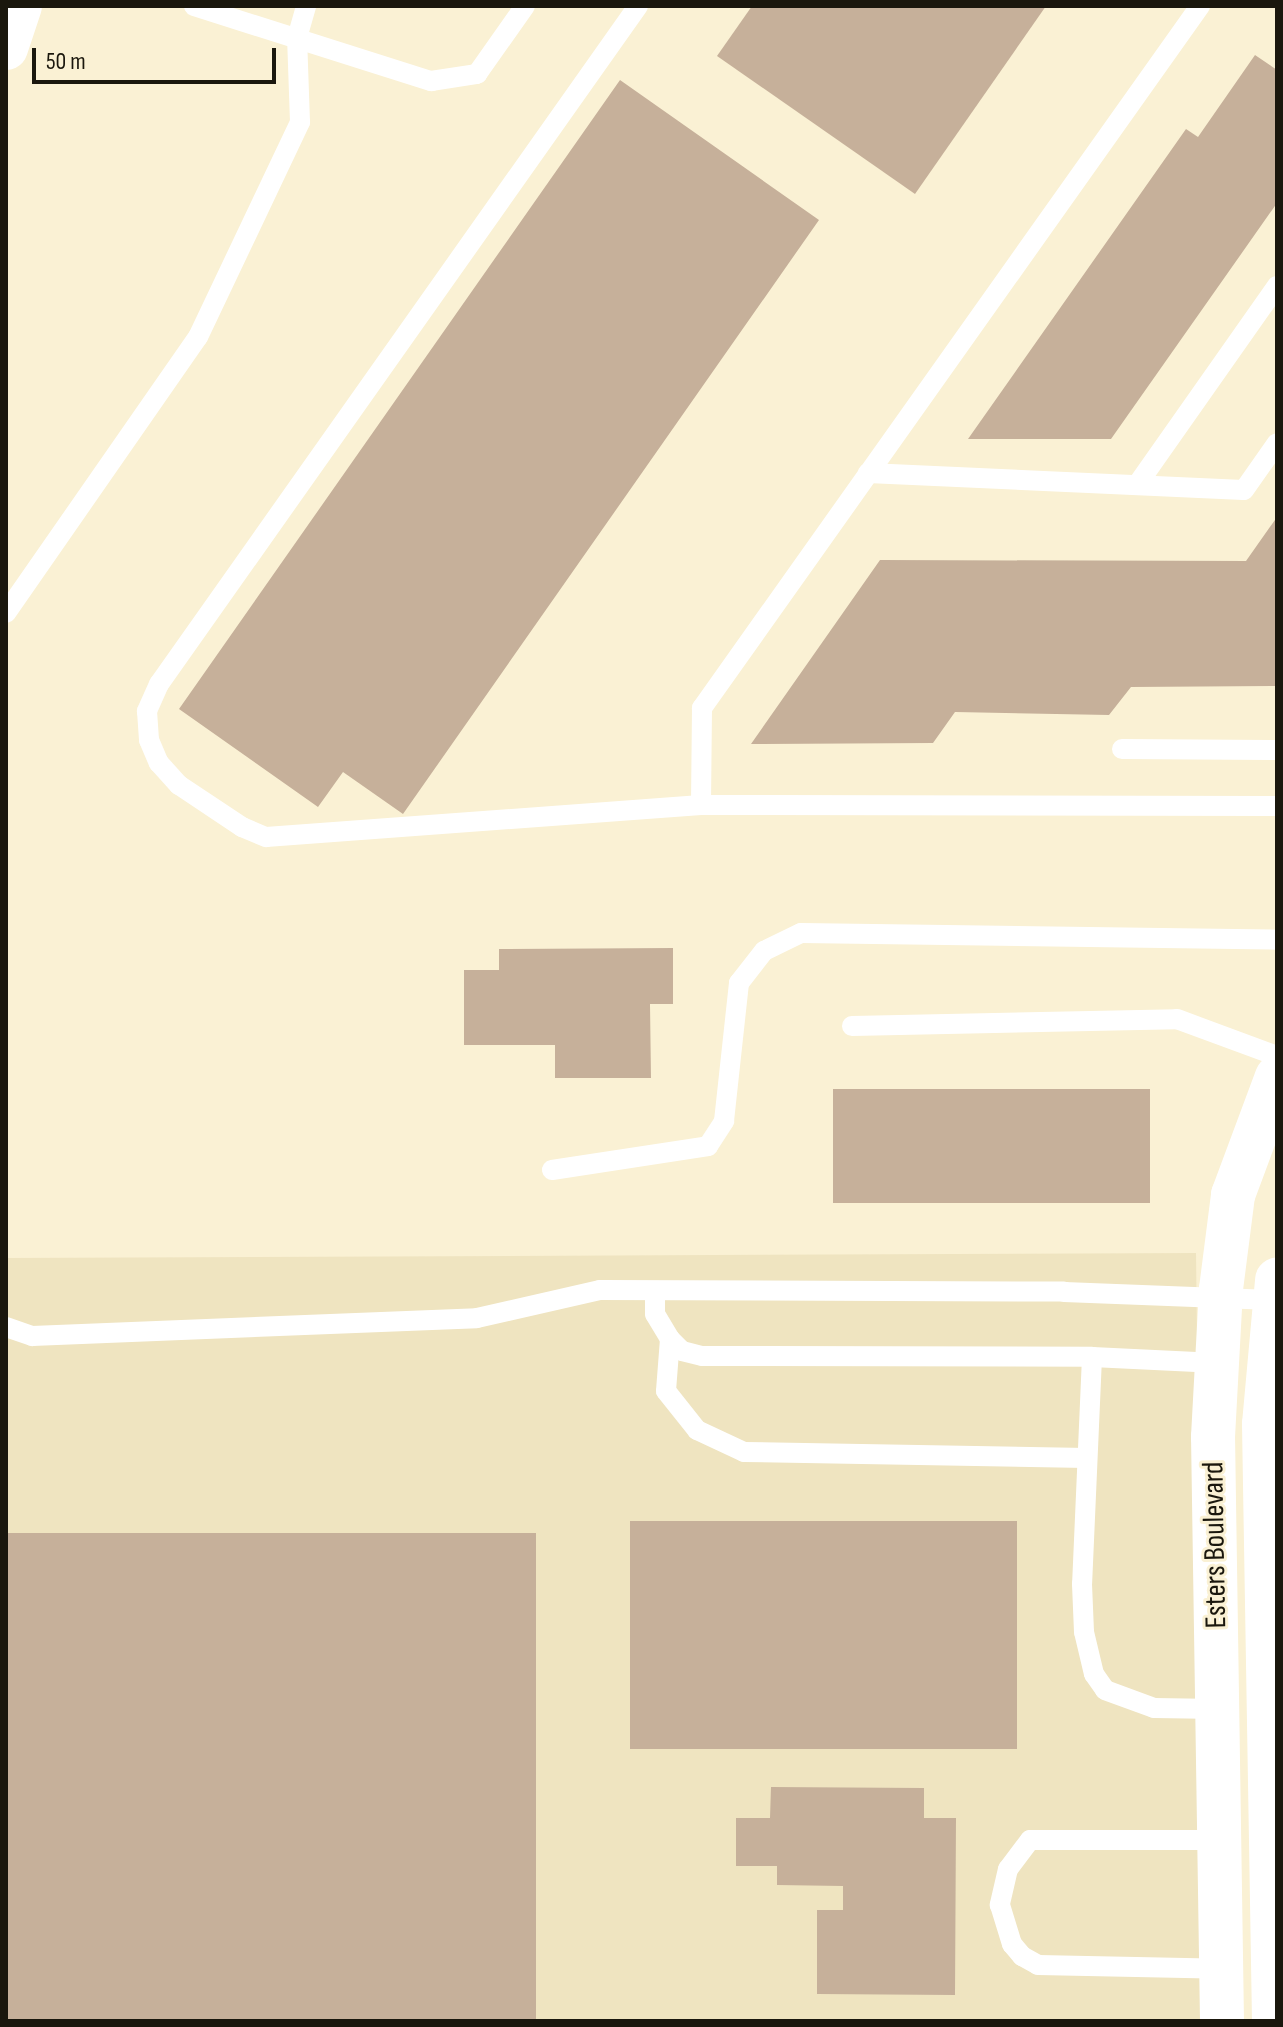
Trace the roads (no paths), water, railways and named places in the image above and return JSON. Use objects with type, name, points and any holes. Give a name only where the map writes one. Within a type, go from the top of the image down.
[{"type":"main road","points":[[6,48],[20,6]]},
{"type":"main road","name":"Esters Boulevard","points":[[1222,2021],[1213,1437],[1217,1363],[1233,1195],[1277,1077]]},
{"type":"main road","name":"Esters Boulevard","points":[[1274,2021],[1272,1608],[1264,1424],[1273,1366],[1276,1290]]},
{"type":"main road","points":[[1217,1363],[1273,1366]]},
{"type":"lane","points":[[194,6],[431,81],[477,74],[525,6]]},
{"type":"lane","points":[[6,613],[198,337],[300,122],[297,38],[306,6]]},
{"type":"lane","points":[[638,6],[159,684],[147,711],[149,740],[159,763],[179,785],[242,827],[266,837],[701,805],[1277,806]]},
{"type":"lane","points":[[701,805],[702,708],[1200,6]]},
{"type":"lane","points":[[1137,485],[1277,286]]},
{"type":"lane","points":[[868,473],[1244,490],[1277,443]]},
{"type":"lane","points":[[1122,749],[1277,750]]},
{"type":"lane","points":[[552,1170],[708,1146],[724,1121],[739,983],[764,951],[801,933],[1277,940]]},
{"type":"lane","points":[[852,1026],[1177,1019],[1277,1056]]},
{"type":"lane","points":[[6,1327],[32,1336],[477,1318],[600,1290],[1221,1296],[1276,1290]]},
{"type":"lane","points":[[655,1291],[655,1314],[670,1339],[682,1351],[702,1356],[1092,1357],[1217,1363]]},
{"type":"lane","points":[[670,1339],[666,1391],[697,1430],[744,1452],[1087,1458]]},
{"type":"lane","points":[[1092,1357],[1083,1608],[1084,1632],[1094,1674],[1105,1690],[1154,1708],[1218,1709]]},
{"type":"lane","points":[[1220,1840],[1030,1840],[1008,1869],[1000,1905],[1012,1944],[1022,1956],[1038,1965],[1222,1969]]}]
